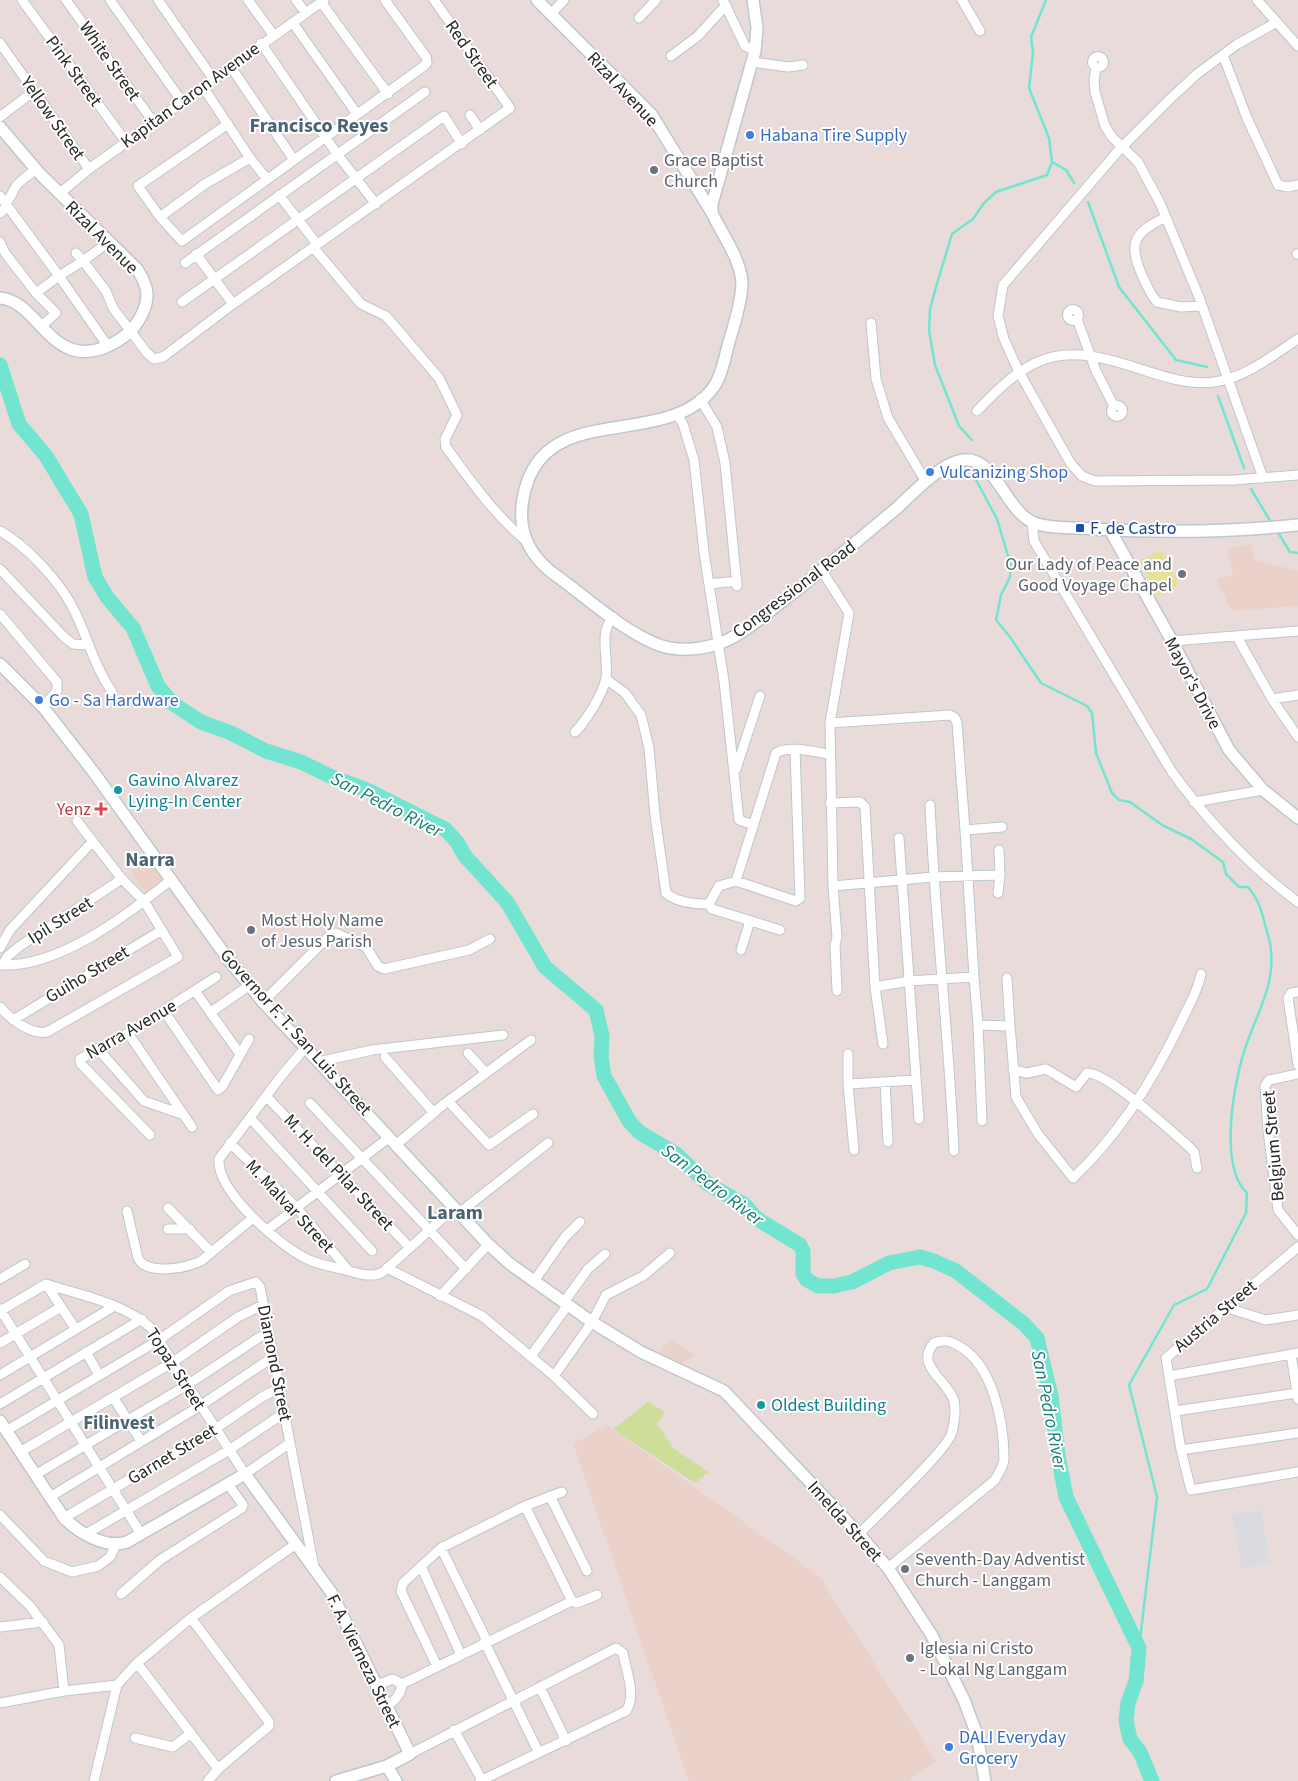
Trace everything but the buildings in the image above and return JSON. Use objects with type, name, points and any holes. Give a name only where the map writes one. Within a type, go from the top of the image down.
[{"type":"street","name":"Pink Street","points":[[22,0],[126,142]]},
{"type":"street","name":"White Street","points":[[66,0],[154,123]]},
{"type":"street","points":[[110,0],[183,103]]},
{"type":"street","points":[[158,0],[214,80]]},
{"type":"street","points":[[248,0],[274,36]]},
{"type":"street","points":[[296,0],[306,13]]},
{"type":"street","points":[[228,124],[138,186],[160,218],[182,241],[357,114],[388,94],[427,63],[426,57],[385,0]]},
{"type":"street","name":"Red Street","points":[[434,0],[510,108],[480,130]]},
{"type":"street","name":"Rizal Avenue","points":[[537,0],[651,114],[712,213]]},
{"type":"street","points":[[551,14],[564,0]]},
{"type":"street","points":[[639,18],[656,0]]},
{"type":"street","points":[[712,213],[716,186],[754,56],[757,28],[753,0]]},
{"type":"street","points":[[962,0],[980,30]]},
{"type":"street","points":[[1257,0],[1298,46]]},
{"type":"street","name":"Kapitan Caron Avenue","points":[[59,194],[89,169],[183,103],[260,43],[274,36],[322,1]]},
{"type":"street","points":[[322,1],[388,94]]},
{"type":"street","points":[[671,56],[698,36],[725,2],[745,46],[754,56],[788,67],[803,65]]},
{"type":"street","points":[[1277,22],[1259,31],[1223,55],[1170,98],[1122,146],[1003,286],[998,316],[1004,339],[1018,372],[1071,464],[1082,476],[1095,481],[1298,476]]},
{"type":"street","points":[[293,23],[357,114]]},
{"type":"street","name":"Yellow Street","points":[[0,43],[89,169]]},
{"type":"street","points":[[260,43],[355,178],[376,204]]},
{"type":"street","points":[[1223,55],[1246,118],[1278,185],[1288,187],[1298,184]]},
{"type":"street","points":[[231,67],[294,160]]},
{"type":"street","points":[[1096,68],[1094,80],[1098,108],[1105,126],[1138,162],[1166,216],[1230,379],[1263,478]]},
{"type":"street","points":[[203,87],[250,158],[267,179]]},
{"type":"street","points":[[0,117],[34,91]]},
{"type":"street","points":[[185,262],[425,92]]},
{"type":"street","points":[[76,253],[106,291],[113,308],[154,359],[163,356],[233,304],[480,130],[470,115]]},
{"type":"street","points":[[182,302],[213,278],[444,116],[462,144]]},
{"type":"street","name":"Rizal Avenue","points":[[0,127],[59,194],[137,269],[145,282],[147,304],[140,319],[120,340],[107,347],[80,351],[54,340],[14,302],[0,298]]},
{"type":"street","points":[[160,218],[205,184],[250,158]]},
{"type":"street","points":[[3,199],[14,194],[17,184],[28,178],[35,169]]},
{"type":"street","points":[[695,186],[705,188],[716,186]]},
{"type":"street","points":[[279,195],[298,219],[315,246],[361,304],[386,316],[439,378],[457,415],[445,439],[446,446],[476,489],[511,528],[525,540]]},
{"type":"street","points":[[0,213],[7,207],[3,199]]},
{"type":"street","points":[[3,199],[105,342]]},
{"type":"street","name":"Congressional Road","points":[[712,213],[738,266],[742,284],[734,325],[714,387],[700,400],[678,414],[643,424],[591,432],[556,445],[541,457],[530,475],[522,498],[520,519],[525,540],[547,568],[641,637],[660,646],[679,649],[718,644],[742,632],[822,571],[926,482],[952,463],[965,460],[976,461],[990,472],[1013,507],[1032,522],[1063,528],[1110,530],[1256,528],[1295,525]]},
{"type":"street","points":[[1166,216],[1152,224],[1138,236],[1133,248],[1134,258],[1157,302],[1173,306],[1202,306]]},
{"type":"street","points":[[36,293],[102,247],[107,239]]},
{"type":"street","points":[[0,242],[5,253],[36,293],[56,314],[44,324]]},
{"type":"street","points":[[196,254],[233,304]]},
{"type":"street","points":[[1076,319],[1096,372],[1114,406]]},
{"type":"street","points":[[871,323],[873,360],[888,418],[926,482]]},
{"type":"street","points":[[977,411],[1002,385],[1018,372],[1041,360],[1065,354],[1091,355],[1169,379],[1212,383],[1230,379],[1298,339]]},
{"type":"street","points":[[700,400],[717,427],[725,463],[737,583],[708,584]]},
{"type":"street","points":[[678,414],[694,460],[739,822],[754,825]]},
{"type":"street","points":[[1032,522],[1034,541],[1172,772],[1194,802],[1266,878],[1298,902]]},
{"type":"street","name":"Mayor's Drive","points":[[1110,530],[1172,641],[1229,750],[1263,790],[1298,818]]},
{"type":"street","points":[[0,531],[11,537],[56,581],[73,608],[100,675],[112,692]]},
{"type":"street","points":[[0,569],[64,637],[73,644],[87,645]]},
{"type":"street","points":[[822,571],[849,613],[830,723],[829,754],[833,886],[837,937],[835,945],[837,991]]},
{"type":"street","points":[[0,614],[57,682],[57,691],[43,707]]},
{"type":"street","points":[[574,732],[586,720],[606,679],[605,642],[608,623],[613,617]]},
{"type":"street","points":[[1172,641],[1298,631]]},
{"type":"street","points":[[1237,637],[1272,699],[1298,737]]},
{"type":"street","name":"Governor F. T. San Luis Street","points":[[0,664],[43,707],[96,774],[171,880],[263,1002],[318,1062],[499,1254],[564,1305],[641,1352]]},
{"type":"street","points":[[606,679],[625,693],[641,715],[650,748],[655,814],[666,893],[682,901],[709,904]]},
{"type":"street","points":[[1272,699],[1298,695]]},
{"type":"street","points":[[734,774],[760,696]]},
{"type":"street","points":[[830,723],[950,715],[957,722],[978,1025],[982,1121]]},
{"type":"street","points":[[736,881],[776,753],[780,750],[795,750],[829,754]]},
{"type":"street","points":[[709,904],[719,886],[736,881],[796,901],[800,898],[795,750]]},
{"type":"street","points":[[1194,802],[1263,790]]},
{"type":"street","points":[[830,803],[860,802],[865,807],[875,987],[883,1044]]},
{"type":"street","points":[[930,805],[933,877],[941,979],[950,1058],[954,1151]]},
{"type":"street","points":[[0,1007],[13,1020],[44,1032],[52,1030],[178,958],[144,901],[122,879],[77,820]]},
{"type":"street","points":[[965,830],[1002,827]]},
{"type":"street","points":[[899,838],[919,1119]]},
{"type":"street","points":[[0,948],[10,930],[93,841]]},
{"type":"street","points":[[998,892],[1000,850]]},
{"type":"street","points":[[833,886],[933,877],[1000,875]]},
{"type":"street","name":"Ipil Street","points":[[1,965],[20,946],[122,879]]},
{"type":"street","points":[[1,965],[23,964],[45,958],[106,928],[171,880]]},
{"type":"street","points":[[709,904],[712,909],[780,930]]},
{"type":"street","points":[[741,950],[750,920]]},
{"type":"street","name":"Guiho Street","points":[[13,1020],[162,930]]},
{"type":"street","points":[[263,1002],[328,936],[336,933],[366,947],[378,966],[384,969],[469,950],[490,939]]},
{"type":"street","points":[[1007,978],[1016,1097],[1038,1134],[1073,1178],[1096,1156],[1138,1102],[1167,1052],[1198,988],[1201,974]]},
{"type":"street","name":"Narra Avenue","points":[[150,1135],[81,1064],[82,1057],[128,1033],[216,977]]},
{"type":"street","points":[[875,987],[909,981],[974,977]]},
{"type":"street","points":[[210,1012],[250,985]]},
{"type":"street","name":"Narra Avenue","points":[[195,991],[240,1054]]},
{"type":"street","points":[[1295,993],[1288,998],[1298,1065]]},
{"type":"street","points":[[164,1011],[218,1090],[222,1087],[249,1039]]},
{"type":"street","points":[[978,1025],[1010,1026]]},
{"type":"street","points":[[128,1033],[192,1127]]},
{"type":"street","points":[[318,1062],[372,1050],[503,1035]]},
{"type":"street","points":[[267,1230],[364,1158],[434,1113],[531,1040]]},
{"type":"street","points":[[305,1048],[221,1155],[219,1169],[237,1200],[253,1218],[305,1258],[370,1275],[379,1274],[429,1230],[548,1143]]},
{"type":"street","points":[[98,1049],[144,1101],[184,1115]]},
{"type":"street","points":[[468,1053],[486,1073]]},
{"type":"street","points":[[848,1054],[848,1084],[854,1150]]},
{"type":"street","points":[[385,1057],[434,1113]]},
{"type":"street","points":[[1013,1070],[1027,1073],[1046,1069],[1076,1088],[1087,1073],[1090,1072],[1138,1102],[1194,1152],[1197,1168]]},
{"type":"street","name":"Belgium Street","points":[[1298,1074],[1269,1080],[1265,1086],[1268,1130],[1278,1210],[1298,1235]]},
{"type":"street","points":[[848,1084],[916,1080]]},
{"type":"street","points":[[885,1082],[888,1142]]},
{"type":"street","name":"M. H. del Pilar Street","points":[[268,1097],[410,1248]]},
{"type":"street","points":[[448,1101],[489,1145],[533,1114]]},
{"type":"street","points":[[310,1103],[466,1268]]},
{"type":"street","points":[[251,1119],[372,1251]]},
{"type":"street","name":"M. Malvar Street","points":[[230,1144],[297,1208],[348,1270]]},
{"type":"street","points":[[168,1208],[211,1252]]},
{"type":"street","points":[[127,1212],[138,1258],[144,1265],[162,1268],[192,1265],[253,1218]]},
{"type":"street","points":[[534,1281],[565,1237],[580,1222]]},
{"type":"street","points":[[168,1230],[190,1230]]},
{"type":"street","name":"Austria Street","points":[[1298,1247],[1224,1307],[1166,1358],[1181,1450],[1191,1490],[1298,1472]]},
{"type":"street","points":[[440,1296],[484,1249]]},
{"type":"street","points":[[554,1376],[592,1322],[606,1295],[643,1276],[670,1253]]},
{"type":"street","points":[[531,1356],[588,1269],[605,1254]]},
{"type":"street","points":[[0,1279],[24,1264]]},
{"type":"street","points":[[387,1268],[482,1316],[554,1376],[593,1414]]},
{"type":"street","name":"Diamond Street","points":[[159,1340],[229,1291],[258,1283],[274,1357],[314,1570]]},
{"type":"street","points":[[75,1328],[46,1284],[0,1310],[141,1534]]},
{"type":"street","name":"Topaz Street","points":[[46,1284],[142,1319],[159,1340],[245,1474]]},
{"type":"street","points":[[20,1452],[173,1362],[238,1317],[263,1305]]},
{"type":"street","points":[[0,1343],[61,1307]]},
{"type":"street","points":[[0,1375],[75,1328],[113,1307]]},
{"type":"street","points":[[1224,1307],[1266,1320],[1298,1315]]},
{"type":"street","points":[[0,1404],[142,1319]]},
{"type":"street","points":[[35,1476],[187,1385],[232,1353],[269,1334]]},
{"type":"street","points":[[159,1340],[57,1399],[3,1426],[64,1518],[76,1530],[116,1544],[127,1542],[245,1474],[290,1443]]},
{"type":"street","points":[[858,1534],[950,1439],[954,1400],[943,1382],[933,1371],[926,1356],[934,1343],[949,1341],[967,1351],[984,1369],[997,1406],[1004,1461],[995,1480],[888,1568]]},
{"type":"street","points":[[86,1352],[99,1374]]},
{"type":"street","name":"Imelda Street","points":[[641,1352],[724,1391],[888,1568],[926,1625],[964,1700],[978,1735],[985,1781]]},
{"type":"street","points":[[1169,1376],[1295,1353],[1298,1396],[1175,1411]]},
{"type":"street","points":[[50,1497],[200,1406],[274,1357]]},
{"type":"street","name":"Garnet Street","points":[[64,1518],[215,1429],[245,1407],[280,1388]]},
{"type":"street","points":[[113,1397],[141,1441]]},
{"type":"street","points":[[86,1534],[229,1450],[284,1413]]},
{"type":"street","points":[[1181,1450],[1298,1433]]},
{"type":"street","name":"F. A. Vierneza Street","points":[[245,1474],[296,1544],[343,1614],[410,1754]]},
{"type":"street","points":[[121,1594],[160,1560],[242,1508],[243,1505],[228,1484]]},
{"type":"street","points":[[437,1666],[401,1591],[402,1583],[441,1548],[525,1506],[562,1492]]},
{"type":"street","points":[[550,1496],[587,1572]]},
{"type":"street","points":[[525,1506],[572,1601]]},
{"type":"street","points":[[0,1514],[44,1561],[72,1572],[98,1566],[110,1557],[116,1544]]},
{"type":"street","points":[[94,1781],[117,1685],[138,1663],[191,1618],[296,1544]]},
{"type":"street","points":[[441,1548],[485,1637],[484,1643],[539,1753]]},
{"type":"street","points":[[421,1566],[461,1655]]},
{"type":"street","points":[[0,1577],[30,1606],[59,1645],[64,1691]]},
{"type":"street","points":[[402,1684],[572,1601],[577,1603],[598,1595]]},
{"type":"street","points":[[191,1618],[269,1722],[268,1726],[218,1769],[208,1781]]},
{"type":"street","points":[[0,1627],[43,1622]]},
{"type":"street","points":[[336,1781],[365,1777],[410,1754],[454,1730],[512,1700],[616,1648],[623,1653],[631,1694],[631,1704],[626,1712],[481,1780],[454,1730]]},
{"type":"street","points":[[138,1663],[218,1769]]},
{"type":"street","points":[[377,1685],[393,1679],[402,1684]]},
{"type":"street","points":[[387,1706],[397,1698],[402,1684]]},
{"type":"street","points":[[0,1703],[64,1691],[117,1685]]},
{"type":"street","points":[[540,1687],[566,1741]]},
{"type":"street","points":[[135,1738],[173,1747],[191,1733]]},
{"type":"street","points":[[387,1766],[396,1781]]},
{"type":"shaded area","points":[[1250,544],[1255,560],[1298,571],[1298,606],[1232,611],[1217,580],[1233,575],[1227,549]]},
{"type":"shaded area","points":[[1162,550],[1179,585],[1157,596],[1140,561]]},
{"type":"shaded area","points":[[150,857],[166,877],[146,893],[131,872]]},
{"type":"shaded area","points":[[670,1338],[695,1355],[680,1365],[659,1355]]},
{"type":"shaded area","points":[[607,1425],[819,1576],[936,1761],[908,1781],[689,1781],[573,1444]]},
{"type":"shaded area","points":[[1261,1510],[1270,1563],[1242,1569],[1232,1515]]},
{"type":"green space","points":[[648,1402],[665,1412],[657,1424],[674,1449],[709,1472],[695,1483],[613,1429]]},
{"type":"waterway","points":[[972,440],[959,426],[935,365],[929,330],[930,309],[952,234],[973,219],[984,203],[996,192],[1047,175],[1052,162],[1049,138],[1029,88],[1033,53],[1031,37],[1046,0]]},
{"type":"waterway","points":[[1052,162],[1066,170],[1074,183]]},
{"type":"waterway","points":[[1088,202],[1119,287],[1176,360],[1207,367]]},
{"type":"waterway","name":"San Pedro River","points":[[0,365],[19,424],[46,456],[81,514],[95,577],[107,597],[133,628],[158,686],[172,703],[201,722],[231,733],[266,751],[301,762],[332,777],[367,790],[445,829],[457,842],[465,856],[507,902],[545,967],[596,1010],[602,1036],[601,1056],[604,1076],[629,1121],[639,1132],[676,1154],[708,1184],[745,1205],[756,1218],[800,1245],[803,1251],[803,1274],[807,1280],[818,1286],[834,1286],[852,1282],[889,1263],[920,1257],[956,1271],[1024,1324],[1037,1338],[1051,1396],[1058,1455],[1066,1497],[1139,1648],[1136,1681],[1128,1703],[1126,1721],[1130,1739],[1140,1752],[1152,1781]]},
{"type":"waterway","points":[[1218,396],[1244,468]]},
{"type":"waterway","points":[[974,476],[997,519],[1011,566],[1010,577],[1001,595],[996,620],[1010,637],[1041,683],[1087,706],[1092,713],[1096,753],[1112,793],[1119,800],[1130,802],[1162,825],[1191,839],[1223,862],[1226,874],[1239,887],[1248,887],[1255,897],[1261,911],[1270,945],[1270,976],[1264,1000],[1241,1061],[1233,1100],[1231,1122],[1233,1163],[1238,1180],[1247,1193],[1246,1213],[1207,1289],[1174,1305],[1129,1385],[1157,1497],[1139,1648]]},
{"type":"waterway","points":[[1251,489],[1272,524]]},
{"type":"waterway","points":[[1277,531],[1290,552],[1298,553]]},
{"type":"place","name":"Habana Tire Supply","points":[[750,135]]},
{"type":"place","name":"Grace Baptist Church","points":[[654,170]]},
{"type":"place","name":"Vulcanizing Shop","points":[[930,472]]},
{"type":"place","name":"F. de Castro","points":[[1080,528]]},
{"type":"place","name":"Our Lady of Peace and Good Voyage Chapel","points":[[1182,574]]},
{"type":"place","name":"Go - Sa Hardware","points":[[39,700]]},
{"type":"place","name":"Gavino Alvarez Lying-In Center","points":[[118,790]]},
{"type":"place","name":"Yenz","points":[[101,809]]},
{"type":"place","name":"Most Holy Name of Jesus Parish","points":[[251,930]]},
{"type":"place","name":"Oldest Building","points":[[761,1405]]},
{"type":"place","name":"Seventh-Day Adventist Church - Langgam","points":[[905,1569]]},
{"type":"place","name":"Iglesia ni Cristo - Lokal Ng Langgam","points":[[910,1658]]},
{"type":"place","name":"DALI Everyday Grocery","points":[[949,1747]]},
{"type":"district","name":"Francisco Reyes","points":[[319,125]]},
{"type":"district","name":"Narra","points":[[150,859]]},
{"type":"district","name":"Laram","points":[[455,1212]]},
{"type":"district","name":"Filinvest","points":[[119,1422]]}]
